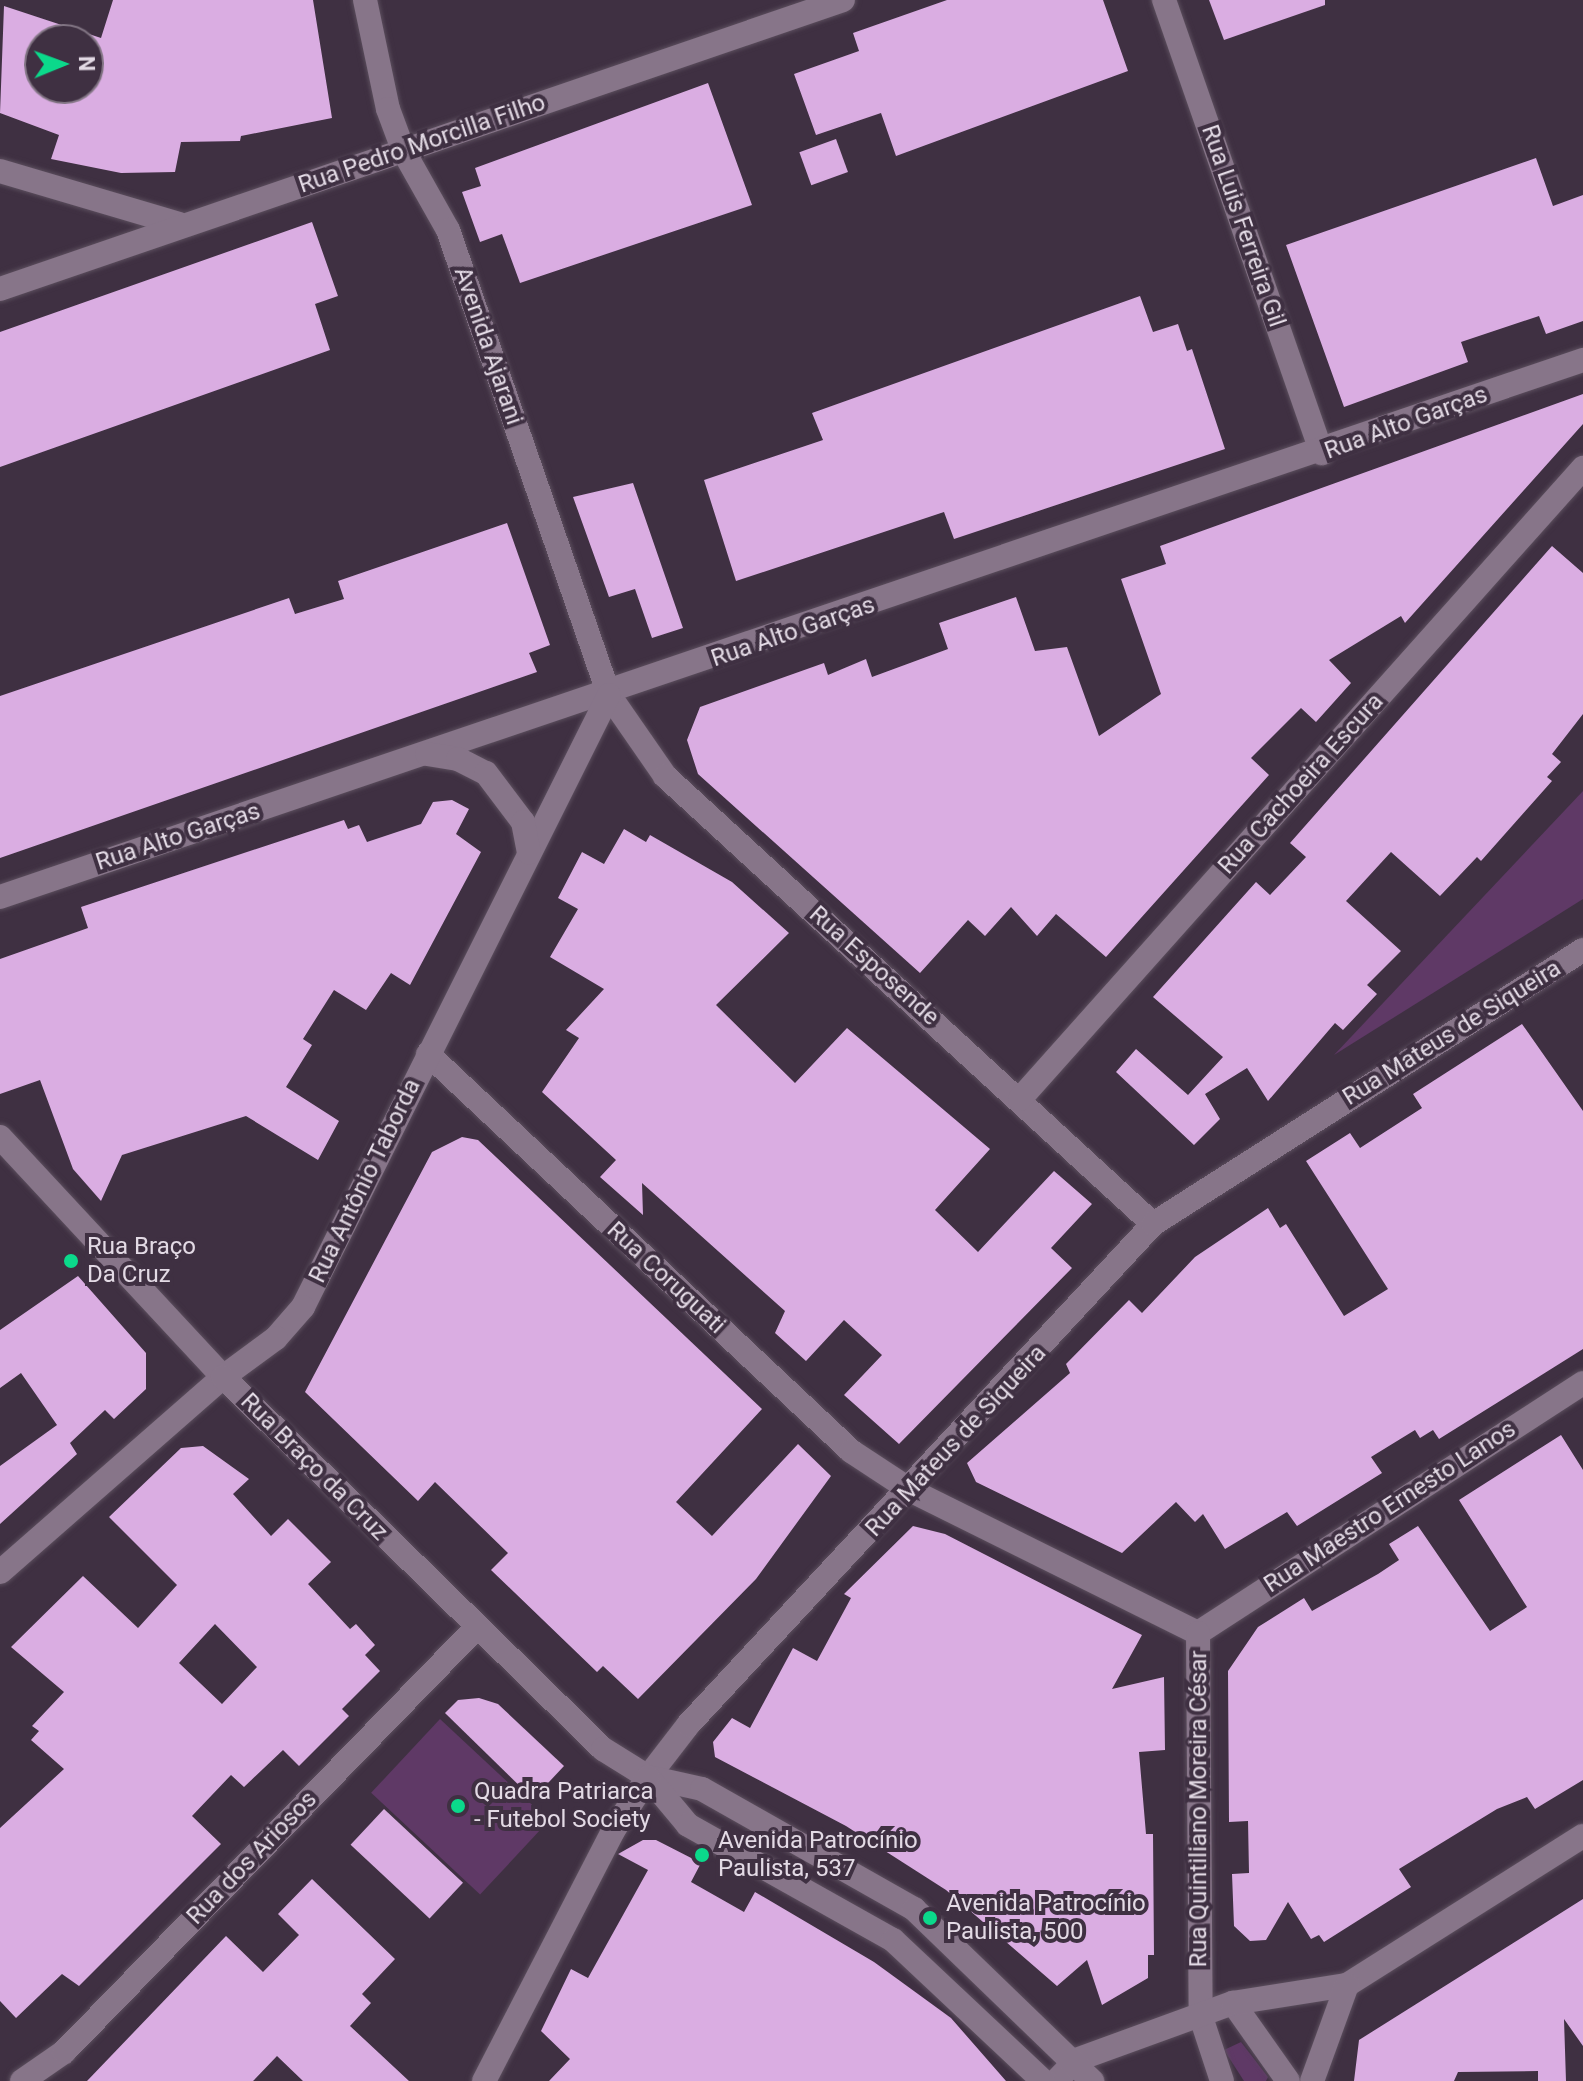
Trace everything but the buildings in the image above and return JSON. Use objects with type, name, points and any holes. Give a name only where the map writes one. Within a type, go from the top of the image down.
[{"type":"street","name":"Avenida Ajarani","points":[[365,0],[404,152],[448,230],[609,695]]},
{"type":"street","name":"Rua Pedro Morcilla Filho","points":[[0,289],[179,224],[404,152],[843,0]]},
{"type":"street","name":"Rua Luis Ferreira Gil","points":[[1164,0],[1322,453]]},
{"type":"street","points":[[0,171],[179,224]]},
{"type":"street","name":"Rua Alto Garças","points":[[0,897],[609,695],[1322,453],[1583,360]]},
{"type":"street","name":"Rua Cachoeira Escura","points":[[1020,1099],[1583,468]]},
{"type":"street","name":"Rua Antônio Taborda","points":[[0,1572],[223,1377],[276,1338],[303,1307],[609,695]]},
{"type":"street","name":"Rua Esposende","points":[[609,695],[665,776],[1153,1224]]},
{"type":"street","points":[[427,754],[458,759],[486,773],[508,794],[529,852]]},
{"type":"street","name":"Rua Mateus de Siqueira","points":[[484,2081],[613,1831],[648,1777],[688,1725],[912,1491],[1153,1224],[1583,951]]},
{"type":"street","name":"Rua Coruguati","points":[[428,1054],[851,1451],[912,1491]]},
{"type":"street","name":"Rua Braço da Cruz","points":[[0,1137],[223,1377],[476,1628],[603,1749],[648,1777]]},
{"type":"street","name":"Rua Maestro Ernesto Lanos","points":[[1198,1633],[1583,1383]]},
{"type":"street","name":"Rua Quintiliano Moreira César","points":[[912,1491],[1198,1633],[1201,2017],[1222,2081]]},
{"type":"street","name":"Rua dos Ariosos","points":[[22,2081],[64,2052],[476,1628]]},
{"type":"street","points":[[648,1777],[702,1789],[914,1909],[1076,2060],[1092,2081]]},
{"type":"street","points":[[648,1777],[688,1825],[893,1940],[1043,2081]]},
{"type":"street","points":[[1056,2081],[1076,2060],[1233,2003],[1347,1985],[1583,1836]]},
{"type":"street","points":[[1312,2081],[1347,1985]]},
{"type":"street","points":[[1233,2003],[1288,2081]]},
{"type":"street","points":[[0,2077],[15,2081]]},
{"type":"shaded area","points":[[1583,791],[1583,899],[1334,1055]]},
{"type":"shaded area","name":"Quadra Patriarca - Futebol Society","points":[[440,1719],[549,1821],[480,1894],[371,1793]]},
{"type":"shaded area","points":[[1241,2042],[1268,2077],[1266,2081],[1244,2081],[1224,2050]]},
{"type":"place","name":"Rua Braço Da Cruz","points":[[71,1261]]},
{"type":"place","name":"Quadra Patriarca - Futebol Society","points":[[458,1806]]},
{"type":"place","name":"Avenida Patrocínio Paulista, 537","points":[[702,1855]]},
{"type":"place","name":"Avenida Patrocínio Paulista, 500","points":[[930,1918]]}]
